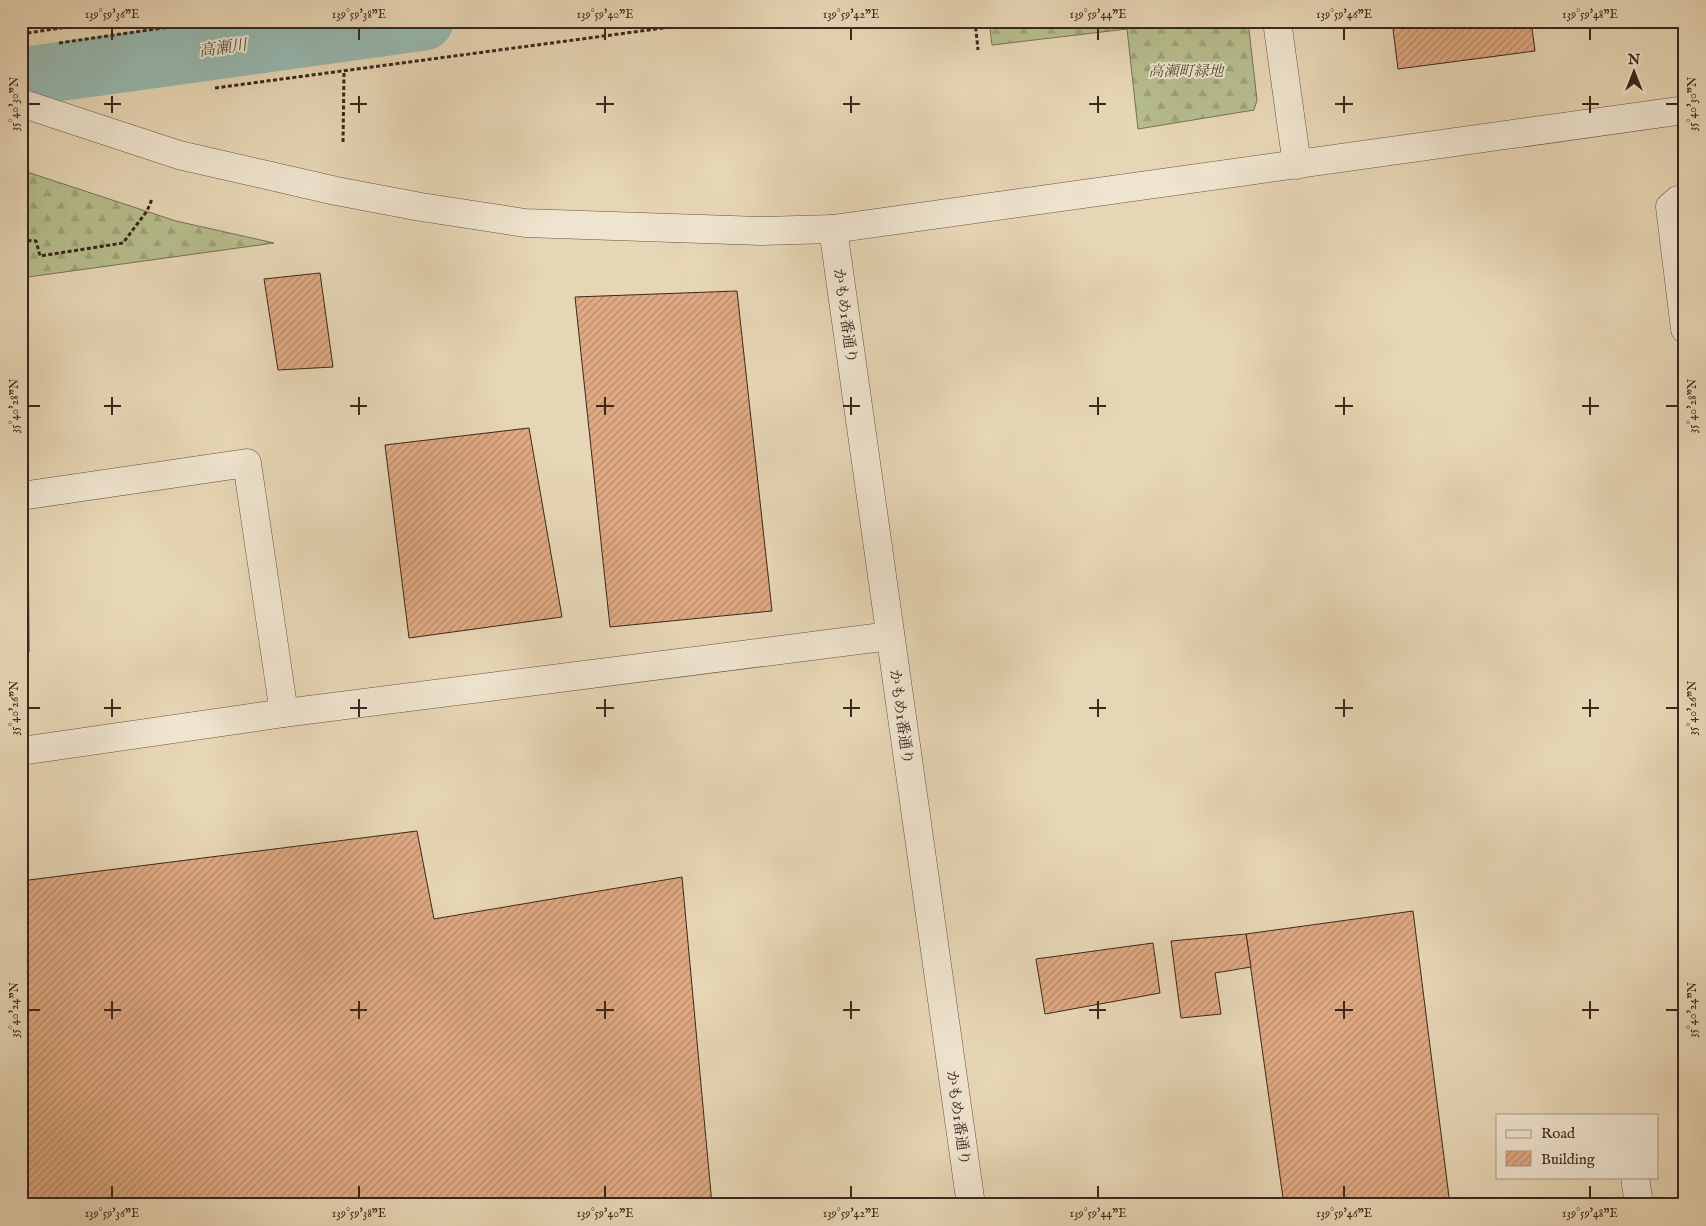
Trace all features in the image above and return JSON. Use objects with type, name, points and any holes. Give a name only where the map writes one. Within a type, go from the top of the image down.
[{"type":"street","points":[[1277,21],[1297,165]]},
{"type":"street","points":[[28,105],[179,155],[336,191],[450,211],[526,223],[761,231],[833,229],[1685,110]]},
{"type":"street","points":[[1685,200],[1678,200],[1670,207],[1685,329]]},
{"type":"street","name":"かもめ1番通り","points":[[833,229],[971,1205]]},
{"type":"street","points":[[21,496],[247,463],[284,713]]},
{"type":"street","points":[[21,751],[284,713],[890,636]]},
{"type":"street","points":[[1636,1178],[1639,1205]]},
{"type":"path","points":[[21,34],[107,21]]},
{"type":"path","points":[[59,44],[190,24],[192,21]]},
{"type":"path","points":[[215,88],[716,21]]},
{"type":"path","points":[[975,21],[978,50]]},
{"type":"path","points":[[343,142],[344,71]]},
{"type":"path","points":[[21,240],[36,241],[40,256],[123,243],[147,211],[152,199]]},
{"type":"green space","name":"高瀬町緑地","points":[[989,21],[1248,21],[1257,100],[1254,110],[1138,129],[1127,29],[992,45]]},
{"type":"green space","points":[[21,170],[176,221],[274,243],[21,278]]},
{"type":"building","points":[[1392,21],[1531,21],[1535,51],[1398,69]]},
{"type":"building","points":[[320,273],[333,367],[278,370],[264,279]]},
{"type":"building","points":[[737,291],[772,611],[610,627],[575,297]]},
{"type":"building","points":[[529,428],[562,617],[409,638],[385,445]]},
{"type":"building","points":[[28,511],[29,652],[21,654],[21,512]]},
{"type":"building","points":[[417,831],[434,919],[682,877],[712,1205],[21,1205],[21,881]]},
{"type":"building","points":[[1413,911],[1450,1205],[1284,1205],[1246,934]]},
{"type":"building","points":[[1246,934],[1251,967],[1215,973],[1221,1014],[1181,1018],[1171,941]]},
{"type":"building","points":[[1153,943],[1160,993],[1045,1014],[1036,959]]},
{"type":"waterway","name":"高瀬川","points":[[21,77],[424,21]]}]
